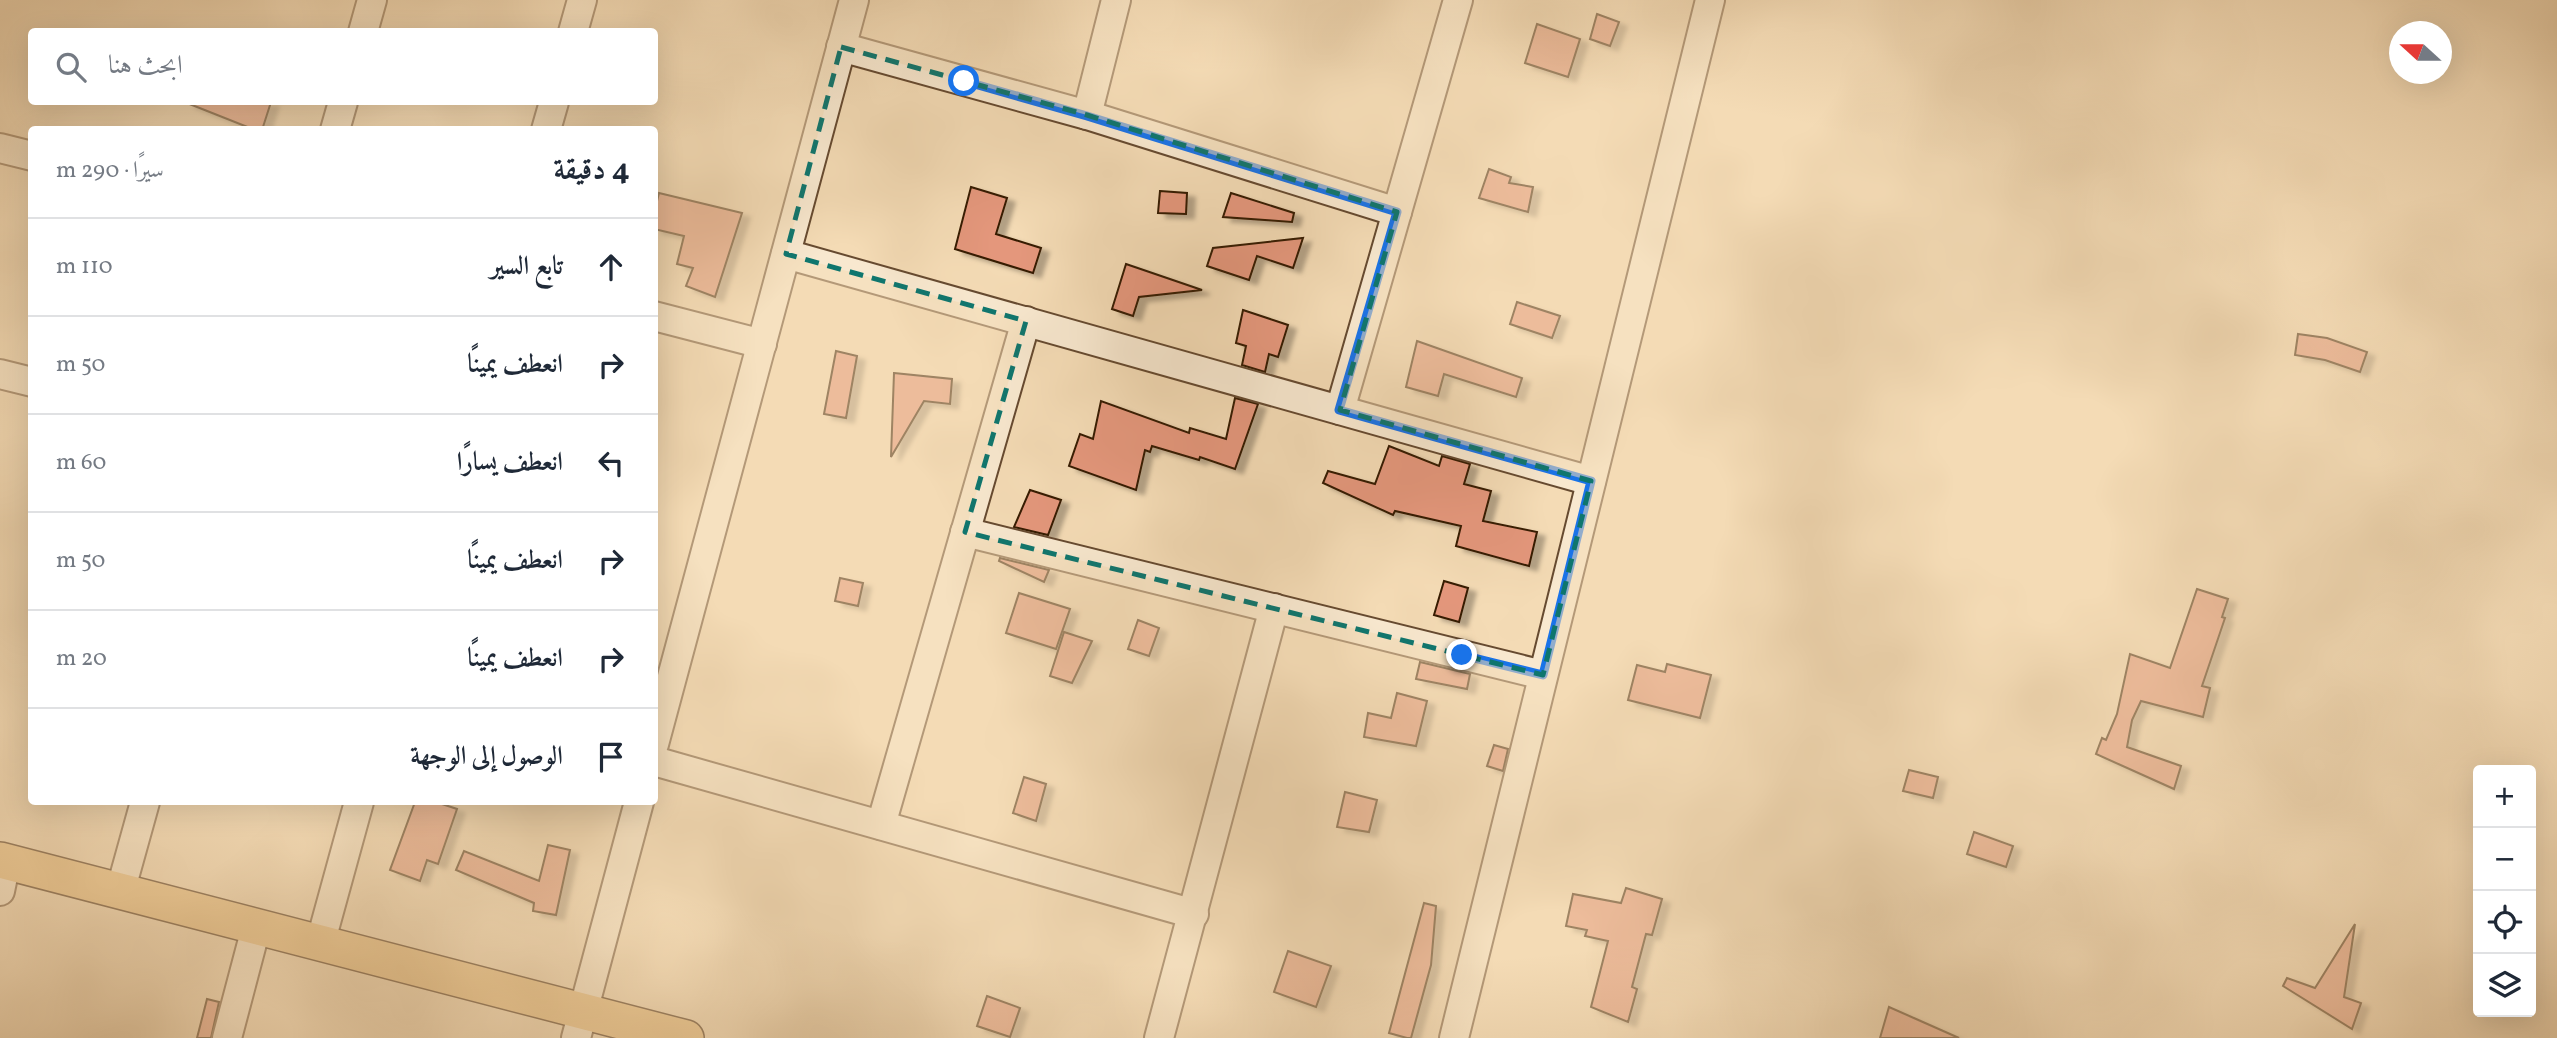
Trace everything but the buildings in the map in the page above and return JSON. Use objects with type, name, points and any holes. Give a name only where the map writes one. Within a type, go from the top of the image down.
[{"type":"main road","points":[[2,871],[120,891],[320,944],[580,1025],[686,1038]]},
{"type":"street","points":[[364,28],[372,0]]},
{"type":"street","points":[[574,28],[582,0]]},
{"type":"street","points":[[658,729],[854,0]]},
{"type":"street","points":[[1087,116],[1116,0]]},
{"type":"street","points":[[1339,410],[1458,0]]},
{"type":"street","points":[[1454,1038],[1710,0]]},
{"type":"street","points":[[841,47],[1087,116],[1397,212]]},
{"type":"street","points":[[336,126],[342,105]]},
{"type":"street","points":[[547,126],[553,105]]},
{"type":"street","points":[[0,148],[28,155]]},
{"type":"street","points":[[786,254],[1591,481]]},
{"type":"street","points":[[658,317],[762,344]]},
{"type":"street","points":[[881,825],[1026,321]]},
{"type":"street","points":[[0,374],[28,381]]},
{"type":"street","points":[[965,532],[1543,675]]},
{"type":"street","points":[[1159,1038],[1274,608]]},
{"type":"street","points":[[658,762],[1194,914]]},
{"type":"street","points":[[120,891],[144,805]]},
{"type":"street","points":[[320,944],[358,805]]},
{"type":"street","points":[[580,1025],[638,805]]},
{"type":"street","points":[[227,1038],[256,928]]},
{"type":"highlighted area","points":[[841,47],[1087,115],[1397,212],[1340,410],[1591,481],[1543,675],[965,532],[1026,321],[786,254]]},
{"type":"route","points":[[964,81],[1087,116],[1397,212],[1339,410],[1591,481],[1543,675],[1462,655]]}]
